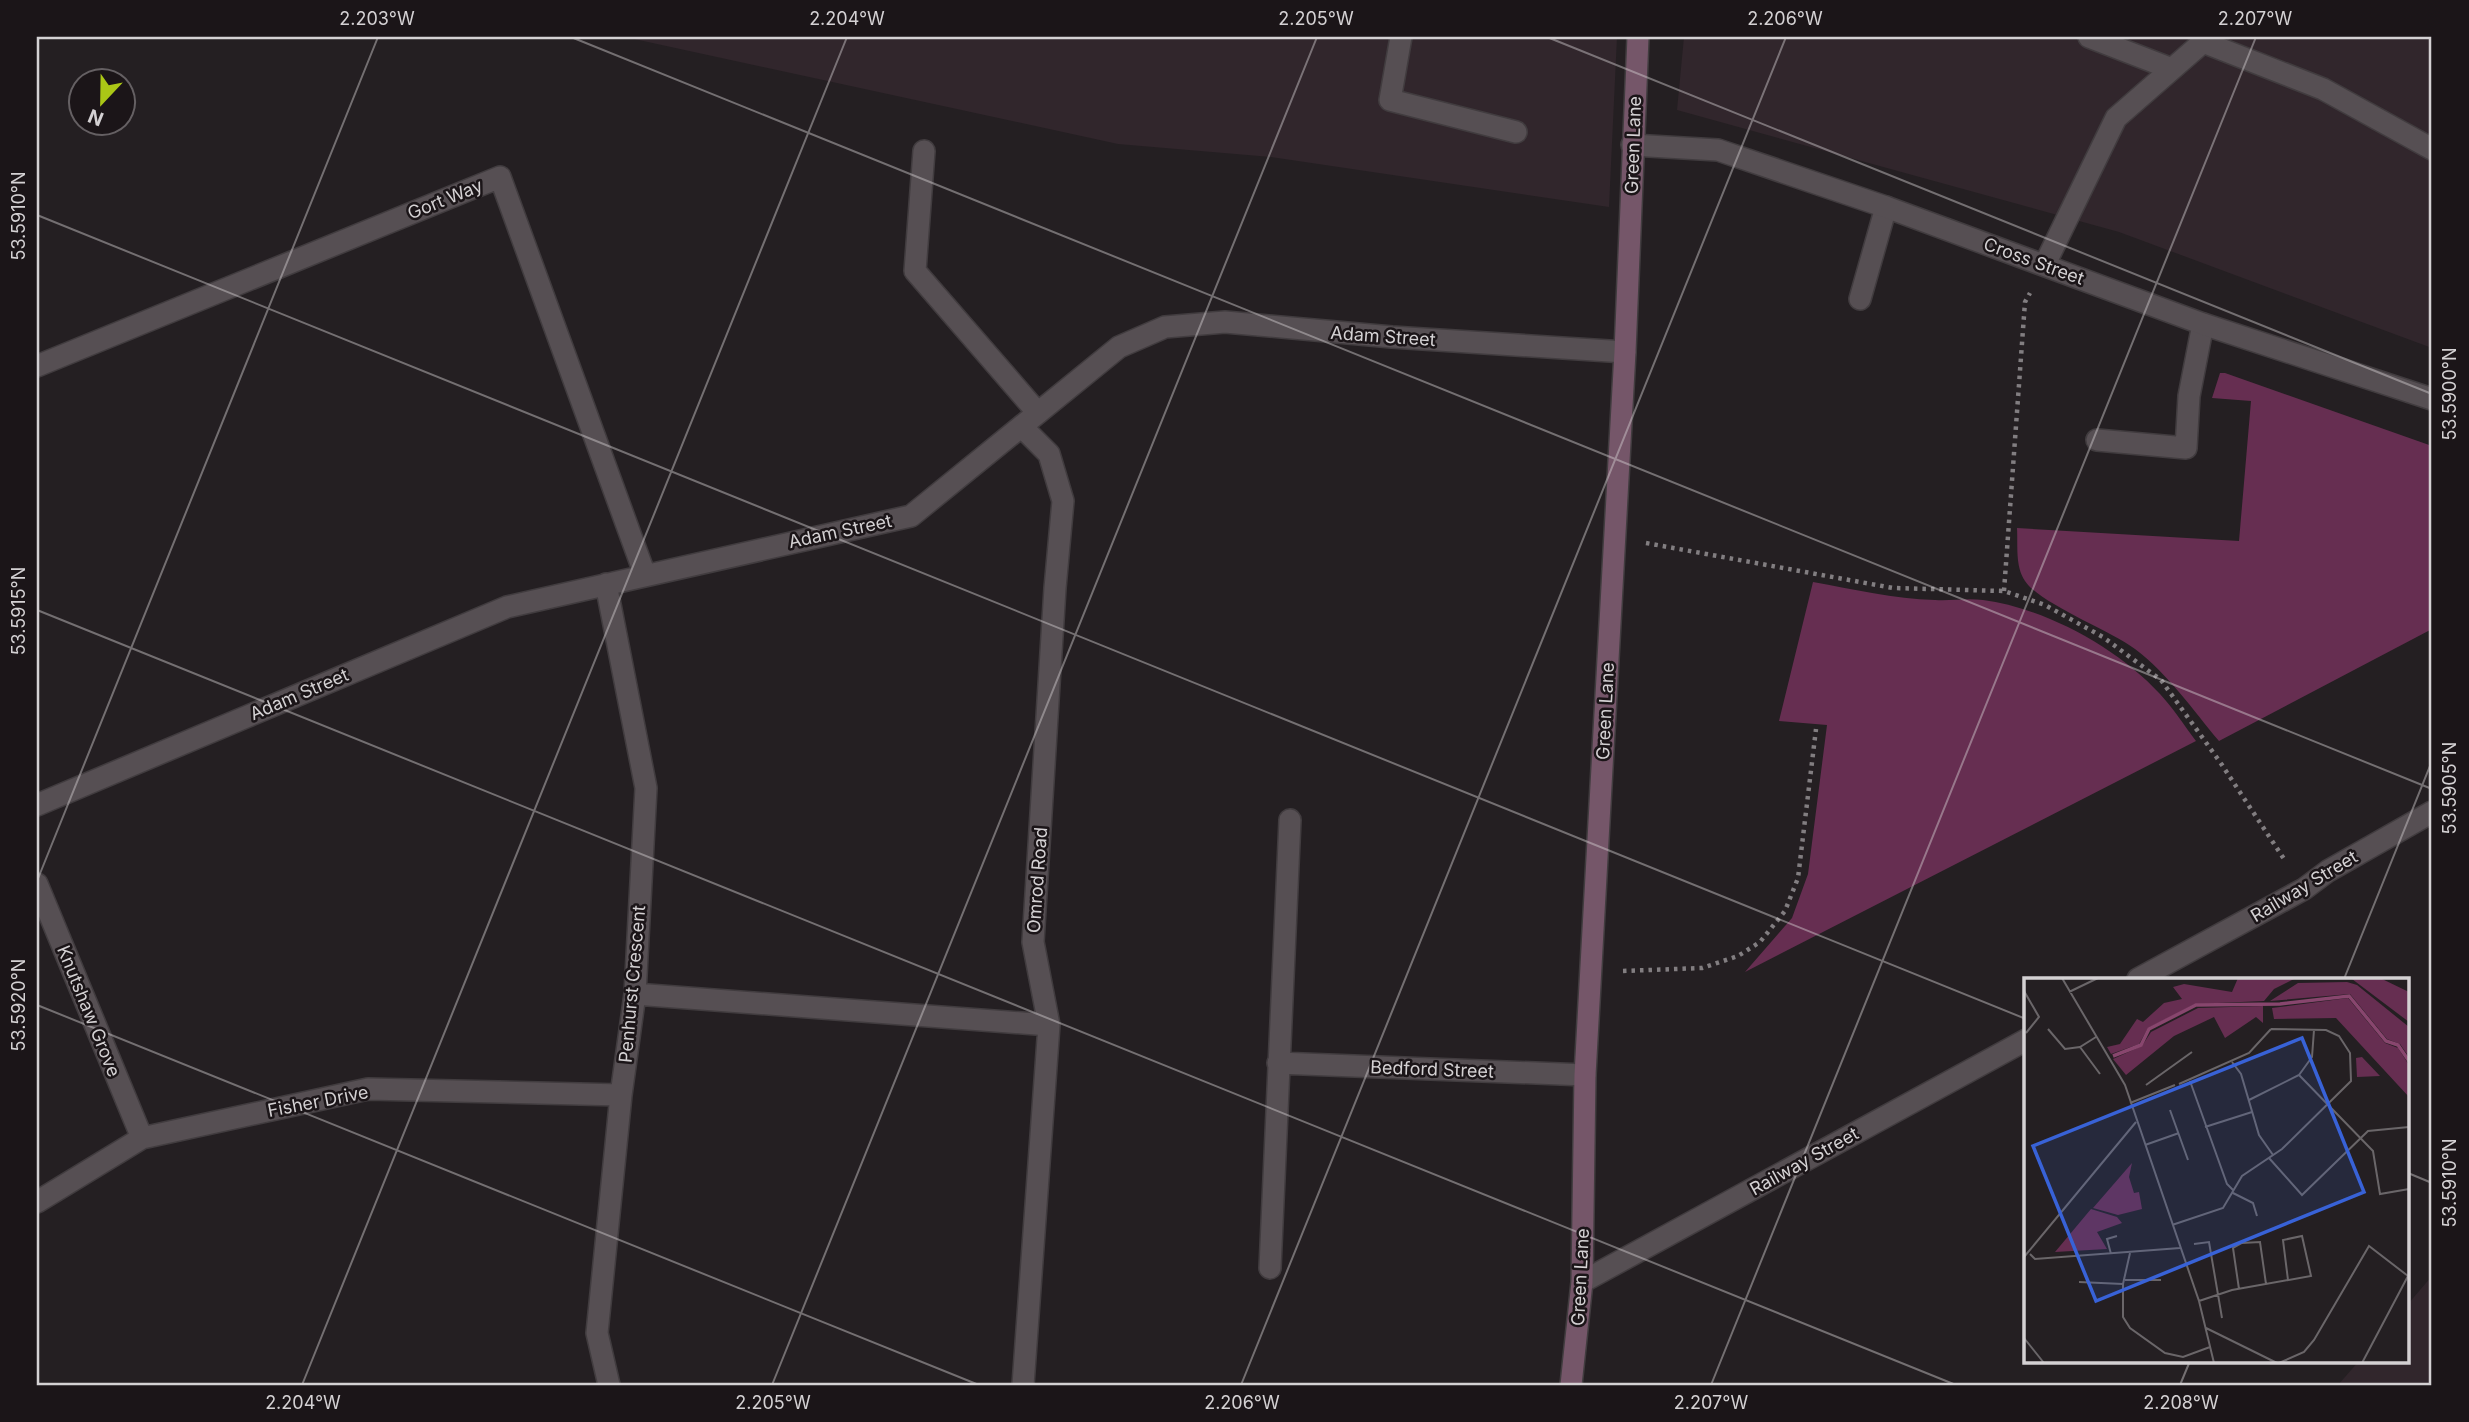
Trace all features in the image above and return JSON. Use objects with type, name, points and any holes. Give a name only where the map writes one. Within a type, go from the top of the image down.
[{"type":"street","points":[[1401,37],[1390,100],[1516,132]]},
{"type":"street","name":"Green Lane","points":[[1571,1385],[1582,1282],[1585,1075],[1625,352],[1638,37]]},
{"type":"street","points":[[2089,37],[2172,69]]},
{"type":"street","points":[[2045,264],[2116,118],[2204,39],[2323,89],[2432,149]]},
{"type":"street","name":"Cross Street","points":[[1632,145],[1718,150],[2045,264],[2203,324],[2432,399]]},
{"type":"street","name":"Omrod Road","points":[[924,151],[915,271],[1030,420],[1049,454],[1063,501],[1032,942],[1049,1025],[1023,1385]]},
{"type":"street","name":"Gort Way","points":[[37,366],[500,177],[645,575]]},
{"type":"street","points":[[1860,299],[1886,207]]},
{"type":"street","name":"Adam Street","points":[[37,805],[507,607],[911,516],[1119,347],[1165,327],[1225,322],[1392,337],[1625,352]]},
{"type":"street","points":[[2097,440],[2186,448],[2189,396],[2203,324]]},
{"type":"street","name":"Penhurst Crescent","points":[[606,584],[646,788],[635,994],[621,1095],[597,1333],[609,1385]]},
{"type":"street","name":"Railway Street","points":[[2140,978],[2304,889],[2328,871],[2432,812]]},
{"type":"street","points":[[1270,1269],[1290,820]]},
{"type":"street","name":"Knutshaw Grove","points":[[37,884],[142,1138]]},
{"type":"street","points":[[635,994],[1049,1025]]},
{"type":"street","name":"Railway Street","points":[[1582,1282],[2024,1041]]},
{"type":"street","name":"Bedford Street","points":[[1278,1063],[1585,1075]]},
{"type":"street","name":"Fisher Drive","points":[[37,1202],[142,1138],[368,1089],[621,1095]]},
{"type":"path","points":[[2004,591],[2025,302],[2045,264]]},
{"type":"path","points":[[1615,537],[1893,588],[2004,591],[2045,605],[2103,637],[2161,680],[2220,762],[2304,889]]},
{"type":"path","points":[[1591,971],[1702,968],[1738,956],[1760,942],[1785,911],[1798,878],[1816,729]]},
{"type":"shaded area","points":[[625,37],[1617,37],[1609,207],[1271,157],[1118,144]]},
{"type":"shaded area","points":[[1684,37],[2432,37],[2432,348],[2119,232],[1677,110]]},
{"type":"shaded area","points":[[2220,373],[2432,446],[2432,629],[2219,741],[2169,681],[2135,649],[2044,598],[2025,581],[2020,569],[2017,528],[2239,541],[2251,401],[2212,398]]},
{"type":"shaded area","points":[[1813,582],[1904,598],[1983,600],[2007,604],[2055,621],[2102,646],[2143,677],[2165,699],[2196,741],[1745,972],[1792,918],[1808,874],[1827,725],[1779,721]]},
{"type":"shaded area","points":[[2432,1276],[2432,1385],[2338,1385],[2358,1362],[2410,1362],[2410,1302]]}]
